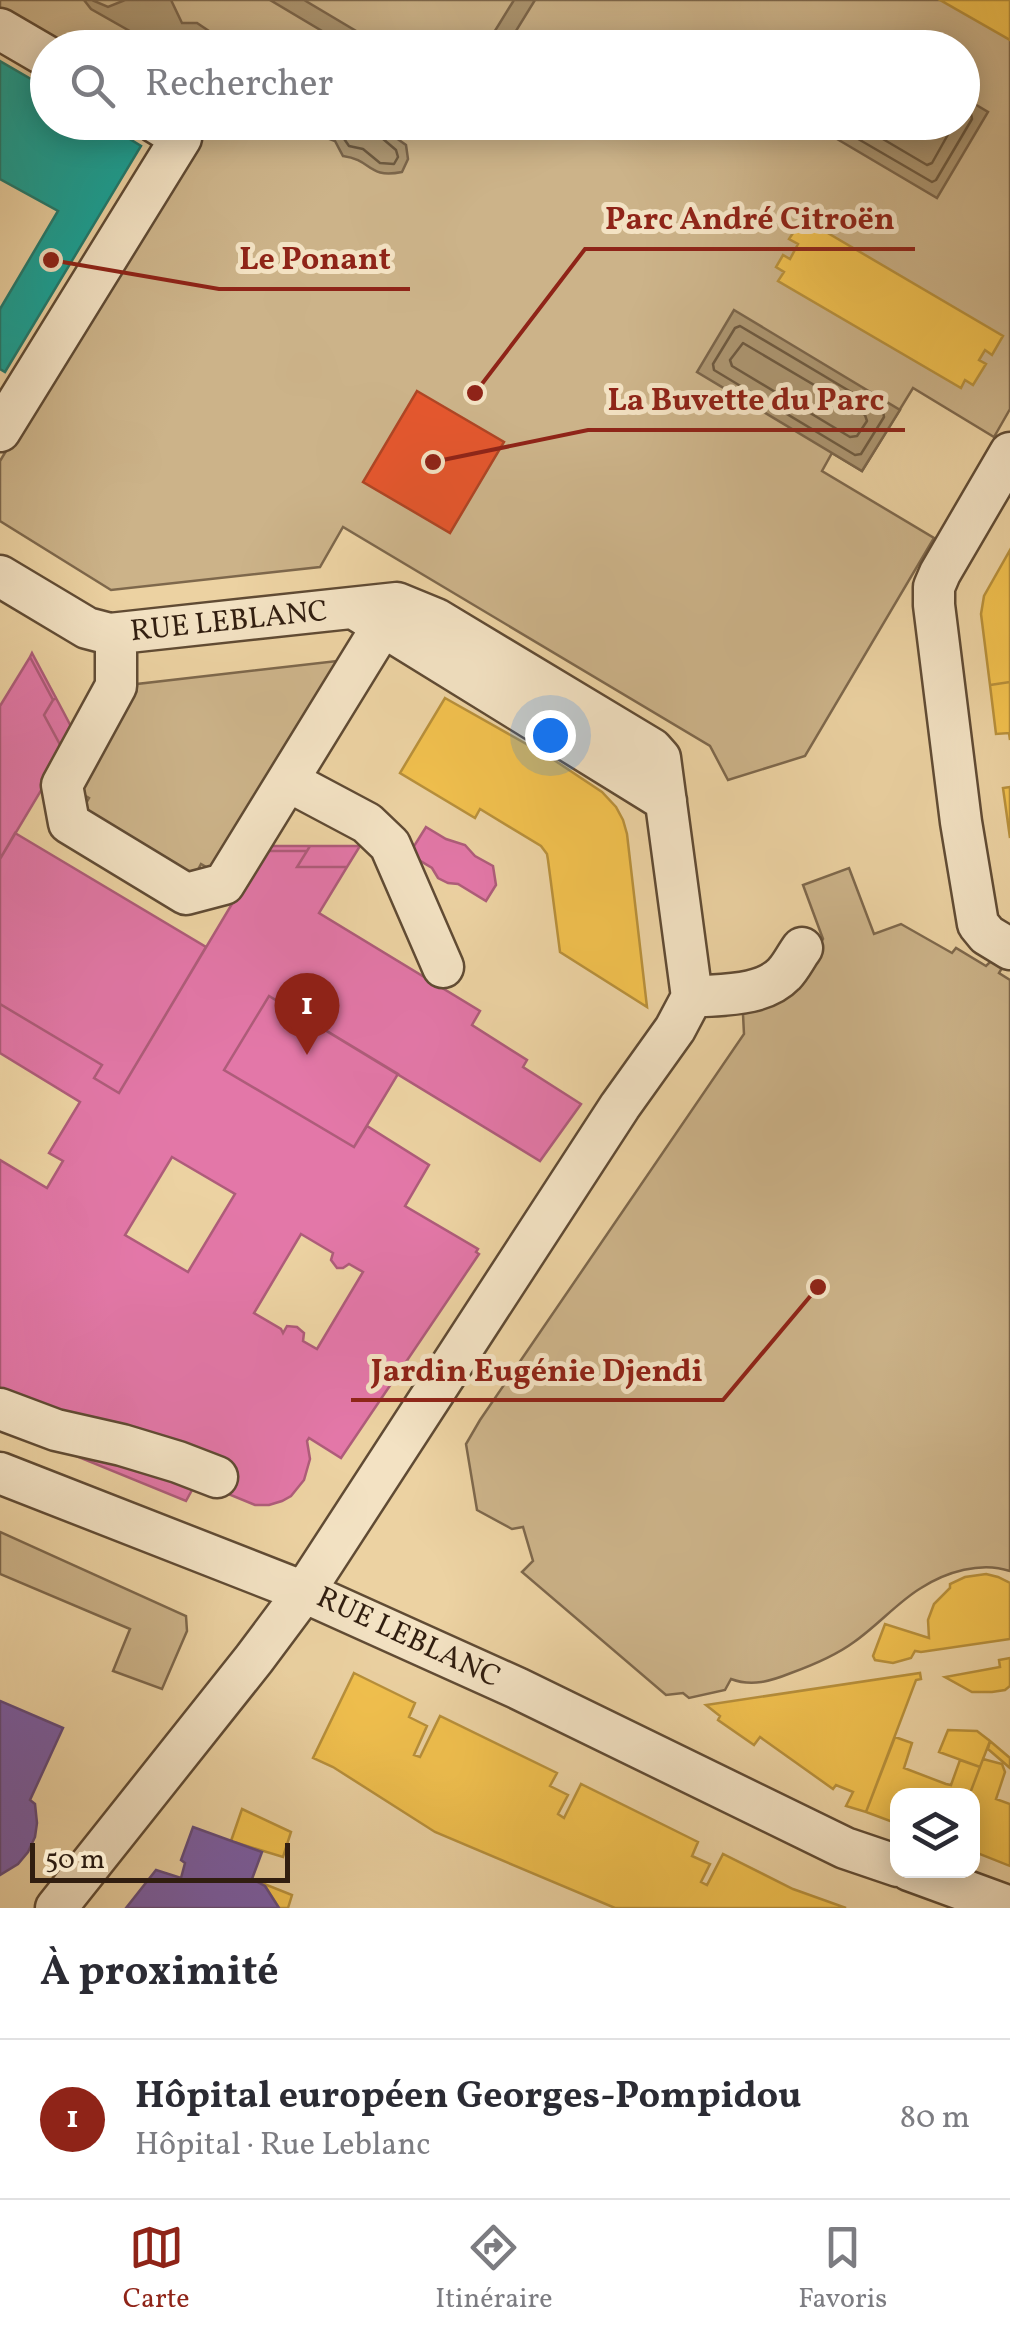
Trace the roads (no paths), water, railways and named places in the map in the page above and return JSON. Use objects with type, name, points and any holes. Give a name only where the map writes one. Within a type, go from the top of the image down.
[{"type":"street","points":[[0,28],[30,46]]},
{"type":"street","points":[[0,431],[180,140]]},
{"type":"street","points":[[1010,453],[934,587],[961,822],[978,924],[987,935],[1010,949]]},
{"type":"street","name":"RUE LEBLANC","points":[[0,576],[88,628],[116,634],[367,617],[397,603],[436,619],[660,758],[692,997],[675,1030],[599,1138],[304,1592],[517,1688],[845,1848],[890,1863]]},
{"type":"street","points":[[116,634],[116,686],[62,785],[70,823],[186,894],[224,884],[288,781],[367,617]]},
{"type":"street","points":[[288,781],[367,822],[390,845],[443,967]]},
{"type":"street","points":[[692,997],[754,990],[770,984],[783,975],[802,948]]},
{"type":"street","points":[[0,1409],[56,1430],[178,1462],[217,1478]]},
{"type":"street","points":[[0,1473],[304,1592],[56,1908]]},
{"type":"street","points":[[931,1878],[1010,1907]]},
{"type":"water","points":[[84,0],[108,7],[125,0],[171,0],[182,23],[197,23],[208,30],[128,30],[91,9]]},
{"type":"water","points":[[270,0],[304,0],[354,30],[320,30]]},
{"type":"water","points":[[514,0],[535,0],[516,30],[495,30]]},
{"type":"water","points":[[980,107],[988,112],[980,125]]},
{"type":"water","points":[[399,140],[406,145],[408,159],[402,172],[382,173],[343,156],[335,141]]},
{"type":"water","points":[[839,140],[971,140],[937,198]]},
{"type":"water","points":[[734,310],[900,410],[862,471],[697,372]]},
{"type":"place","name":"Le Ponant","points":[[51,260]]},
{"type":"place","name":"Parc André Citroën","points":[[475,393]]},
{"type":"place","name":"La Buvette du Parc","points":[[433,462]]},
{"type":"place","name":"Hôpital européen Georges-Pompidou","points":[[307,1055]]},
{"type":"place","name":"Jardin Eugénie Djendi","points":[[818,1287]]}]
